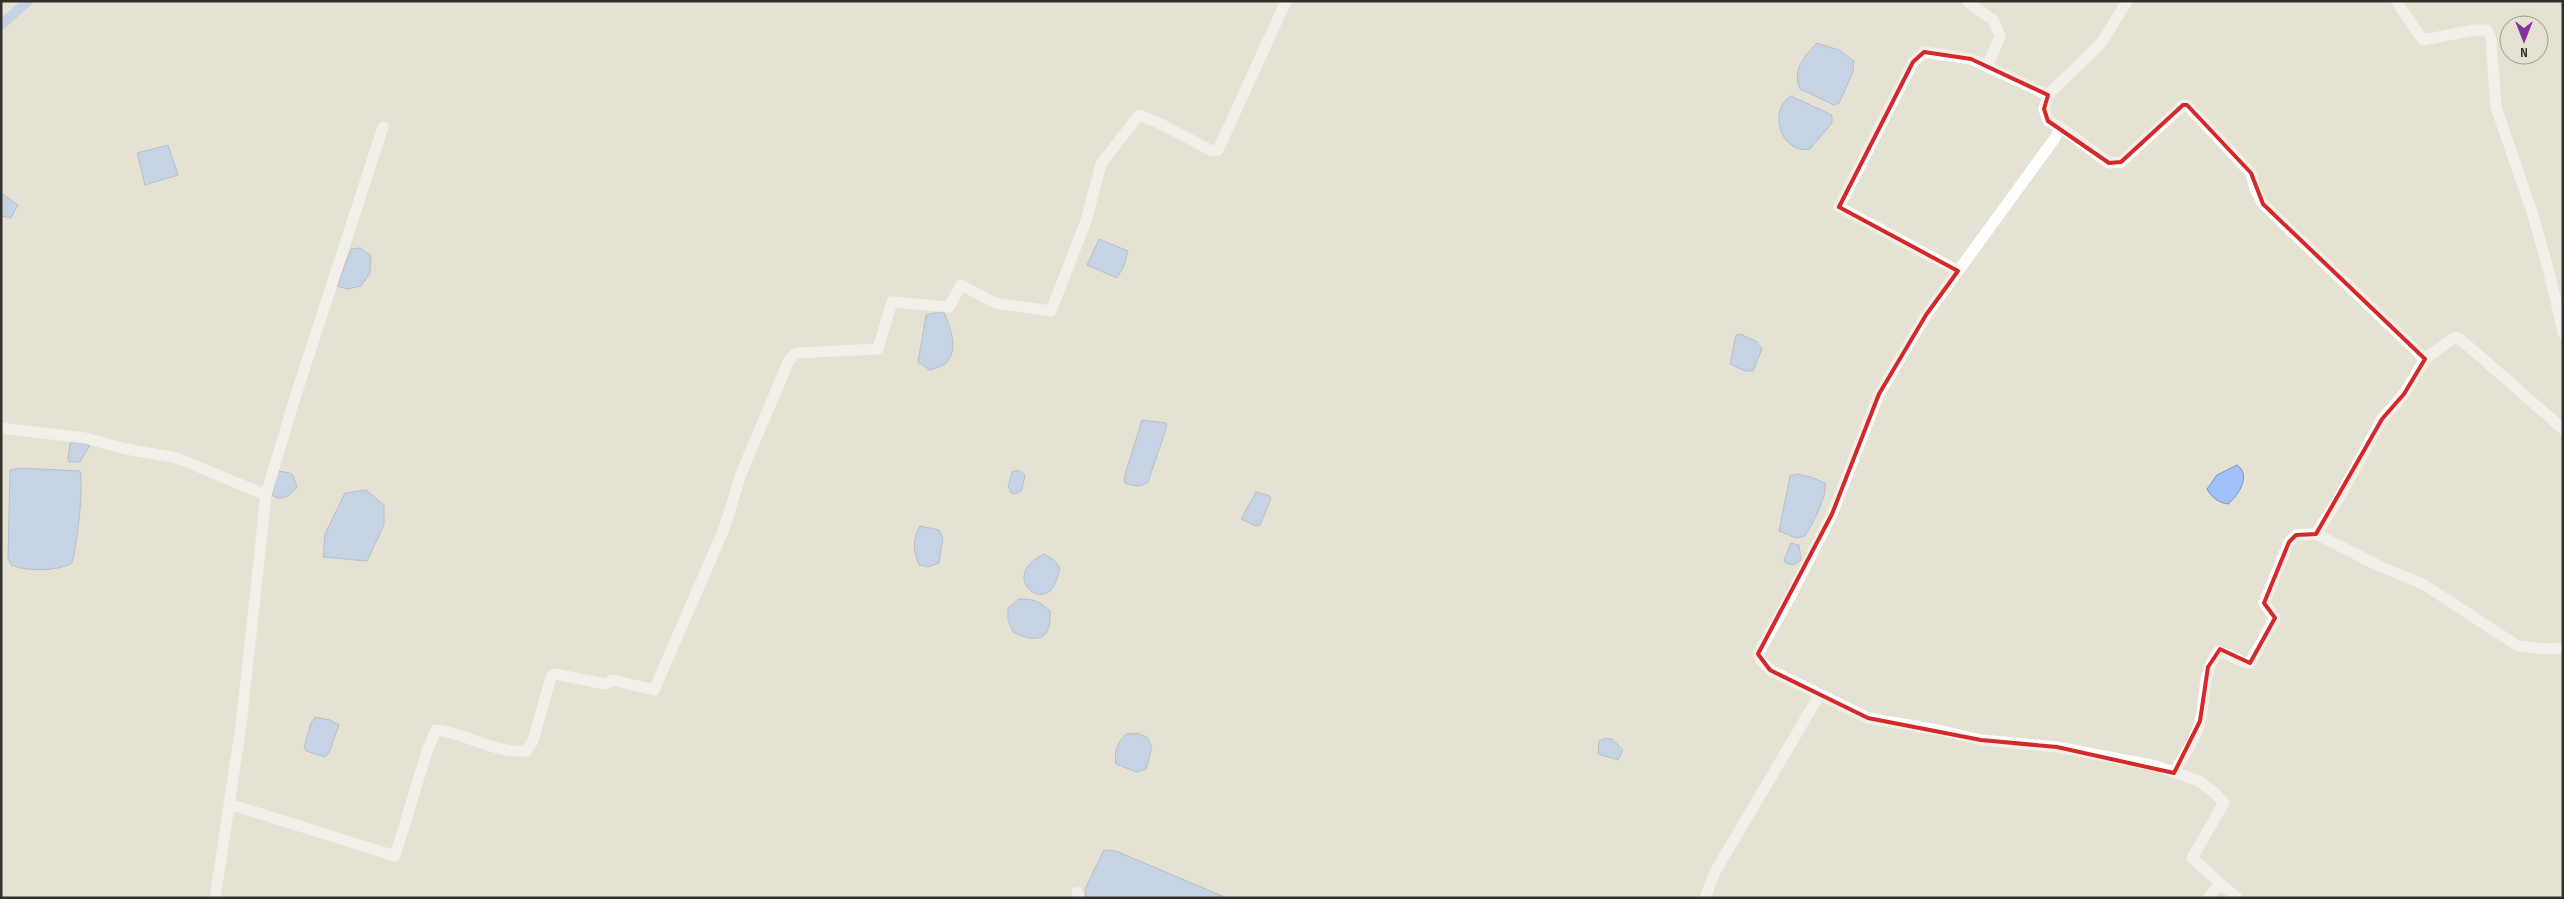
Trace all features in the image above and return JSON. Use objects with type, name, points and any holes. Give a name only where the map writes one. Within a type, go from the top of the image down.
[{"type":"street","points":[[229,804],[395,856],[426,751],[436,730],[491,747],[518,752],[526,751],[533,740],[551,677],[555,674],[604,684],[613,680],[654,690],[724,529],[741,474],[788,360],[796,353],[878,349],[892,302],[949,307],[961,285],[995,303],[1051,311],[1086,221],[1101,164],[1139,115],[1163,124],[1212,151],[1218,150],[1286,1]]},
{"type":"street","points":[[1968,1],[1993,20],[2000,36],[1987,67]]},
{"type":"street","points":[[2127,1],[2102,42],[2048,95],[2044,108],[2048,121],[2060,127],[2109,163],[2121,162],[2183,105],[2187,106],[2251,172],[2255,189],[2263,204],[2425,359]]},
{"type":"street","points":[[2396,1],[2423,40],[2474,30],[2487,30],[2491,38],[2496,107],[2534,218],[2563,333]]},
{"type":"street","points":[[1958,271],[1839,207],[1913,62],[1924,52],[1971,60],[2048,95]]},
{"type":"street","points":[[215,898],[241,726],[266,495],[293,404],[383,127]]},
{"type":"street","points":[[2060,127],[2055,138],[1926,315],[1879,394],[1832,514],[1790,597],[1758,654],[1761,661],[1770,670],[1868,718],[1938,730],[1981,740],[2057,747],[2156,766],[2199,781],[2215,792],[2224,803],[2192,858],[2237,898]]},
{"type":"street","points":[[2316,534],[2339,498],[2382,419],[2404,394],[2425,359],[2455,337],[2459,338],[2563,429]]},
{"type":"street","points":[[1,428],[85,438],[126,449],[177,458],[266,495]]},
{"type":"street","points":[[2174,773],[2196,735],[2200,721],[2208,667],[2218,652],[2225,652],[2244,663],[2250,663],[2274,618],[2264,603],[2289,542],[2296,535],[2316,534],[2379,566],[2424,584],[2518,646],[2545,649],[2563,648]]},
{"type":"street","points":[[1705,898],[1715,872],[1820,694]]},
{"type":"street","points":[[2208,898],[2220,884]]},
{"type":"highlighted area","points":[[1924,52],[1971,59],[2048,95],[2044,109],[2048,121],[2109,163],[2121,162],[2183,105],[2187,105],[2251,173],[2263,204],[2425,359],[2404,394],[2382,419],[2316,534],[2296,535],[2289,542],[2264,603],[2275,618],[2250,663],[2220,649],[2208,667],[2200,721],[2174,773],[2057,747],[1981,740],[1868,718],[1770,670],[1758,654],[1832,514],[1879,394],[1926,315],[1958,271],[1839,207],[1913,62]]},
{"type":"water","points":[[1817,43],[1839,50],[1854,61],[1853,72],[1839,103],[1834,105],[1800,89],[1798,82],[1798,69]]},
{"type":"water","points":[[1791,96],[1832,115],[1832,123],[1810,149],[1800,149],[1791,145],[1785,139],[1781,130],[1779,121],[1780,111],[1784,103]]},
{"type":"water","points":[[168,145],[178,175],[145,185],[137,153]]},
{"type":"water","points":[[1,193],[18,205],[11,218],[1,216]]},
{"type":"water","points":[[1099,239],[1128,251],[1124,266],[1117,278],[1087,265]]},
{"type":"water","points":[[360,248],[371,256],[370,273],[361,286],[348,289],[337,286],[351,249]]},
{"type":"water","points":[[943,311],[951,330],[952,352],[950,359],[945,364],[930,370],[918,362],[926,315]]},
{"type":"water","points":[[1740,334],[1756,341],[1762,349],[1753,371],[1745,371],[1730,364],[1736,335]]},
{"type":"water","points":[[1142,420],[1166,423],[1167,426],[1148,482],[1140,486],[1134,486],[1125,483],[1124,478]]},
{"type":"water","points":[[75,441],[90,445],[80,462],[69,462],[70,443]]},
{"type":"water","points":[[2237,465],[2243,474],[2242,485],[2239,491],[2228,504],[2218,501],[2207,489],[2217,475]]},
{"type":"water","points":[[20,468],[80,471],[79,518],[76,547],[71,564],[41,570],[25,569],[11,565],[8,558],[10,470]]},
{"type":"water","points":[[1018,470],[1025,475],[1022,490],[1015,494],[1011,493],[1008,486],[1012,472]]},
{"type":"water","points":[[278,471],[293,475],[297,487],[292,493],[282,498],[272,495]]},
{"type":"water","points":[[1797,474],[1825,483],[1825,488],[1819,510],[1808,531],[1805,536],[1796,538],[1779,531],[1790,476]]},
{"type":"water","points":[[366,490],[384,505],[384,525],[367,561],[323,557],[325,534],[345,493]]},
{"type":"water","points":[[1256,492],[1270,496],[1271,499],[1260,525],[1256,526],[1241,519]]},
{"type":"water","points":[[920,526],[939,530],[943,538],[939,563],[928,567],[919,565],[914,545]]},
{"type":"water","points":[[1791,543],[1799,545],[1801,560],[1793,565],[1786,563],[1784,560]]},
{"type":"water","points":[[1044,554],[1054,560],[1060,568],[1053,588],[1044,594],[1037,594],[1026,586],[1024,578],[1026,570],[1032,562]]},
{"type":"water","points":[[1019,599],[1036,601],[1050,611],[1050,621],[1046,634],[1041,637],[1029,638],[1013,632],[1008,620],[1008,608]]},
{"type":"water","points":[[315,717],[330,720],[339,725],[329,753],[325,757],[306,751],[304,747],[311,723]]},
{"type":"water","points":[[1138,733],[1148,738],[1152,748],[1146,769],[1137,772],[1116,764],[1115,755],[1118,744],[1126,734]]},
{"type":"water","points":[[1605,738],[1612,739],[1623,750],[1618,760],[1598,754],[1599,741]]},
{"type":"water","points":[[1104,850],[1116,851],[1227,898],[1086,898],[1085,889]]},
{"type":"waterway","points":[[1,25],[28,1]]}]
